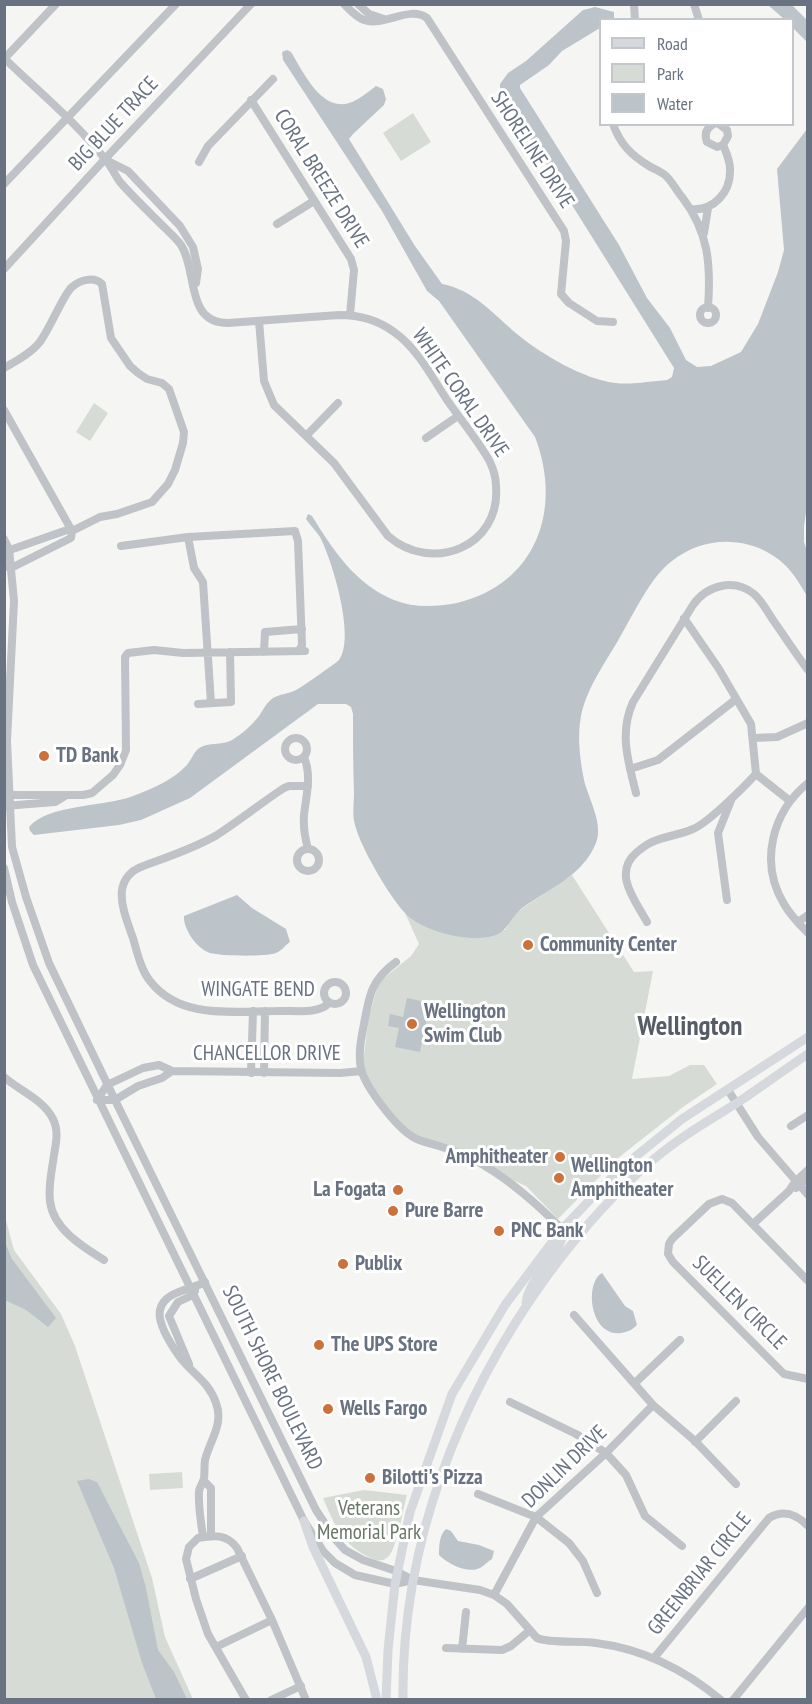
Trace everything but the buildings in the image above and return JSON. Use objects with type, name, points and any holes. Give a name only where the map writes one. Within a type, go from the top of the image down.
[{"type":"main road","points":[[386,1700],[394,1584],[410,1512],[452,1394],[505,1305],[562,1228],[608,1180],[682,1119],[807,1037]]},
{"type":"main road","points":[[403,1700],[405,1641],[414,1580],[429,1514],[458,1430],[487,1370],[526,1305],[584,1227],[652,1160],[699,1125],[736,1103],[807,1053]]},
{"type":"main road","points":[[526,1305],[527,1292],[531,1284],[560,1245],[564,1235],[562,1228]]},
{"type":"main road","points":[[304,1521],[313,1547],[366,1657],[377,1700]]},
{"type":"street","points":[[56,4],[5,58],[68,118],[105,159],[128,171],[180,226],[193,248],[198,269],[194,291]]},
{"type":"street","points":[[4,184],[176,4]]},
{"type":"street","name":"BIG BLUE TRACE","points":[[4,268],[251,4]]},
{"type":"street","name":"SHORELINE DRIVE","points":[[344,4],[363,19],[377,21],[414,14],[427,18],[564,231],[566,241],[561,294],[569,303],[597,321],[614,322]]},
{"type":"street","points":[[358,4],[369,14],[385,19]]},
{"type":"street","points":[[199,162],[208,146],[273,79]]},
{"type":"street","name":"CORAL BREEZE DRIVE","points":[[251,100],[353,264],[350,315]]},
{"type":"street","points":[[614,126],[619,140],[626,149],[645,164],[664,174],[691,209],[703,236],[710,272],[708,308]]},
{"type":"street","points":[[716,126],[728,140],[723,145],[717,147],[708,142],[706,135],[716,126]]},
{"type":"street","points":[[691,209],[708,208],[717,203],[729,179],[729,160],[723,145]]},
{"type":"street","name":"WHITE CORAL DRIVE","points":[[105,159],[120,181],[181,244],[191,270],[195,301],[200,311],[212,321],[222,323],[350,315],[373,320],[403,339],[493,469],[496,498],[491,518],[480,534],[465,547],[443,554],[418,553],[396,543],[382,529],[345,476],[281,412],[267,391],[262,371],[259,321]]},
{"type":"street","points":[[277,224],[314,201]]},
{"type":"street","points":[[703,236],[708,208]]},
{"type":"street","points":[[4,368],[39,343],[50,327],[70,287],[93,279],[102,284],[109,333],[119,350],[138,373],[162,383],[169,389],[184,432],[179,461],[168,484],[152,502],[117,514],[100,517],[72,531],[67,530],[7,551]]},
{"type":"street","points":[[306,436],[338,403]]},
{"type":"street","points":[[4,410],[72,531],[72,538],[8,567]]},
{"type":"street","points":[[426,438],[458,416]]},
{"type":"street","points":[[7,795],[65,796],[92,793],[102,786],[120,765],[126,750],[127,739],[125,657],[128,652],[154,650],[183,653],[302,651],[296,531],[188,537],[121,546]]},
{"type":"street","points":[[188,537],[194,568],[203,582],[210,704]]},
{"type":"street","name":"SOUTH SHORE BOULEVARD","points":[[4,539],[14,622],[7,741],[7,806],[12,847],[26,897],[49,963],[202,1284],[265,1403],[316,1510],[345,1550],[363,1560],[396,1571],[414,1580]]},
{"type":"street","points":[[636,793],[624,738],[628,711],[699,597],[712,589],[732,586],[746,590],[762,603],[807,670]]},
{"type":"street","points":[[647,922],[625,880],[625,868],[631,858],[650,842],[695,829],[756,774],[751,724],[719,669],[684,618]]},
{"type":"street","points":[[264,652],[265,632],[302,629]]},
{"type":"street","points":[[198,704],[231,702],[230,652]]},
{"type":"street","points":[[630,769],[658,760],[735,700]]},
{"type":"street","points":[[754,738],[777,737],[807,723]]},
{"type":"street","points":[[304,757],[308,767],[304,822],[308,849]]},
{"type":"street","points":[[756,774],[790,801]]},
{"type":"street","points":[[807,783],[783,811],[774,833],[771,857],[778,893],[807,933]]},
{"type":"street","name":"WINGATE BEND","points":[[308,786],[284,788],[216,835],[185,851],[132,870],[122,888],[125,913],[149,980],[163,994],[180,1004],[202,1011],[265,1011],[319,1010],[329,1003]]},
{"type":"street","points":[[7,806],[55,802],[65,796]]},
{"type":"street","points":[[727,900],[718,833],[733,797]]},
{"type":"street","name":"SOUTH SHORE BOULEVARD","points":[[4,868],[12,902],[33,965],[304,1521],[323,1551],[335,1563],[355,1575],[394,1584],[414,1580]]},
{"type":"street","points":[[798,922],[807,915]]},
{"type":"street","points":[[396,963],[385,970],[374,983],[369,997],[359,1051],[362,1071],[377,1098],[398,1126],[415,1139],[442,1147],[483,1164],[519,1188],[562,1228]]},
{"type":"street","points":[[251,1073],[253,1011]]},
{"type":"street","points":[[264,1073],[265,1011]]},
{"type":"street","points":[[252,1032],[265,1032]]},
{"type":"street","name":"CHANCELLOR DRIVE","points":[[107,1085],[143,1068],[159,1065],[172,1071],[251,1073],[362,1071]]},
{"type":"street","name":"CHANCELLOR DRIVE","points":[[115,1100],[138,1086],[162,1078],[172,1071]]},
{"type":"street","points":[[4,1077],[47,1109],[57,1135],[50,1183],[50,1202],[65,1231],[79,1244],[105,1260]]},
{"type":"street","points":[[97,1100],[107,1085]]},
{"type":"street","points":[[728,1090],[758,1137],[807,1195]]},
{"type":"street","points":[[97,1100],[115,1100]]},
{"type":"street","points":[[791,1126],[807,1115]]},
{"type":"street","points":[[797,1184],[807,1170]]},
{"type":"street","points":[[753,1224],[797,1184],[807,1178]]},
{"type":"street","name":"SUELLEN CIRCLE","points":[[807,1281],[727,1200],[717,1199],[708,1204],[669,1244],[668,1254],[673,1262],[784,1374],[807,1379]]},
{"type":"street","points":[[202,1284],[188,1287],[161,1304],[159,1314],[180,1358],[212,1392],[218,1406],[217,1431],[205,1459],[204,1481],[211,1488],[207,1536]]},
{"type":"street","points":[[189,1366],[169,1316],[178,1302],[193,1295],[202,1284]]},
{"type":"street","points":[[574,1315],[653,1405],[695,1442],[736,1484]]},
{"type":"street","points":[[635,1383],[680,1340]]},
{"type":"street","points":[[695,1442],[736,1401]]},
{"type":"street","points":[[510,1402],[576,1434],[606,1453],[626,1475],[645,1516],[682,1546]]},
{"type":"street","points":[[249,1410],[265,1403]]},
{"type":"street","name":"DONLIN DRIVE","points":[[494,1595],[536,1516],[606,1453],[653,1405]]},
{"type":"street","points":[[478,1494],[536,1516],[569,1543],[583,1561],[597,1593]]},
{"type":"street","name":"GREENBRIAR CIRCLE","points":[[654,1658],[769,1518],[777,1514],[791,1514],[800,1518],[807,1526]]},
{"type":"street","points":[[246,1700],[208,1634],[190,1579],[187,1552],[193,1542],[207,1536],[229,1539],[242,1556],[306,1700]]},
{"type":"street","points":[[190,1579],[242,1556]]},
{"type":"street","points":[[414,1580],[480,1590],[494,1595],[507,1604],[532,1635],[541,1640],[598,1643],[627,1649],[654,1658],[691,1677],[721,1700]]},
{"type":"street","points":[[733,1700],[807,1608]]},
{"type":"street","points":[[462,1649],[466,1612]]},
{"type":"street","points":[[216,1647],[272,1620]]},
{"type":"street","points":[[446,1648],[502,1650],[511,1646],[529,1631]]},
{"type":"street","points":[[271,1700],[301,1686]]},
{"type":"green space","points":[[413,113],[431,142],[401,161],[383,133]]},
{"type":"green space","points":[[94,403],[108,413],[90,441],[76,432]]},
{"type":"green space","points":[[572,875],[634,972],[653,971],[632,1079],[669,1076],[690,1065],[704,1065],[717,1084],[683,1107],[618,1158],[558,1219],[526,1186],[402,1132],[362,1071],[369,1015],[379,982],[411,956],[419,944],[405,913],[426,927],[505,930],[517,912]]},
{"type":"green space","points":[[4,1213],[14,1250],[61,1314],[75,1346],[152,1578],[165,1637],[193,1699],[5,1699]]},
{"type":"green space","points":[[182,1472],[183,1488],[150,1490],[149,1474]]},
{"type":"green space","name":"Veterans Memorial Park","points":[[364,1490],[407,1495],[394,1546],[386,1559],[375,1560],[361,1553],[346,1541],[323,1498]]},
{"type":"water","points":[[768,5],[792,5],[807,20],[807,42],[794,29],[794,18],[783,18]]},
{"type":"water","points":[[595,7],[614,12],[614,18],[599,18],[599,29],[562,51],[549,65],[520,85],[520,88],[619,245],[647,298],[670,328],[686,360],[697,367],[711,366],[741,352],[758,324],[784,250],[777,169],[807,129],[808,499],[804,542],[807,551],[807,596],[786,566],[760,548],[745,544],[730,542],[699,546],[685,552],[664,568],[643,596],[598,675],[581,716],[580,756],[584,780],[597,819],[596,843],[575,872],[521,909],[496,935],[462,937],[448,935],[423,926],[405,913],[384,884],[363,846],[354,821],[353,714],[351,707],[346,704],[318,704],[190,798],[141,820],[119,825],[34,835],[29,827],[49,814],[121,800],[169,780],[187,765],[201,747],[232,740],[253,723],[273,698],[297,690],[339,660],[344,649],[344,617],[336,580],[325,548],[320,537],[306,519],[308,514],[312,516],[328,541],[356,575],[380,593],[402,603],[417,606],[457,603],[484,593],[506,579],[524,561],[536,540],[543,517],[546,491],[543,464],[535,437],[439,301],[427,291],[382,211],[283,60],[282,52],[287,50],[291,52],[315,89],[332,102],[341,104],[352,102],[376,86],[383,89],[386,99],[384,105],[349,139],[415,246],[442,284],[473,297],[538,350],[591,377],[628,384],[667,380],[672,377],[674,368],[500,90],[500,84],[508,73],[526,61],[583,10]]},
{"type":"water","points":[[237,895],[252,908],[286,929],[290,942],[278,952],[262,955],[216,954],[200,947],[188,932],[184,916]]},
{"type":"water","points":[[407,998],[430,1003],[420,1052],[395,1047],[399,1028],[388,1026],[390,1014],[403,1017]]},
{"type":"water","points":[[4,1240],[12,1259],[56,1318],[48,1327],[26,1310],[5,1300]]},
{"type":"water","points":[[602,1273],[625,1306],[633,1311],[637,1325],[630,1331],[611,1332],[602,1327],[597,1318],[593,1308],[593,1287],[596,1279]]},
{"type":"water","points":[[89,1479],[97,1482],[139,1563],[158,1650],[174,1672],[187,1699],[156,1699],[142,1663],[114,1568],[77,1481]]},
{"type":"water","points":[[446,1529],[451,1531],[458,1541],[494,1551],[492,1559],[475,1570],[464,1569],[447,1562],[439,1555],[439,1545]]},
{"type":"waterway","points":[[577,1700],[588,1700]]},
{"type":"place","name":"TD Bank","points":[[44,756]]},
{"type":"place","name":"Community Center","points":[[528,945]]},
{"type":"place","name":"Wellington Swim Club","points":[[412,1024]]},
{"type":"place","name":"Amphitheater","points":[[560,1157]]},
{"type":"place","name":"Wellington Amphitheater","points":[[559,1178]]},
{"type":"place","name":"La Fogata","points":[[398,1190]]},
{"type":"place","name":"Pure Barre","points":[[393,1211]]},
{"type":"place","name":"PNC Bank","points":[[499,1231]]},
{"type":"place","name":"Publix","points":[[343,1264]]},
{"type":"place","name":"The UPS Store","points":[[319,1345]]},
{"type":"place","name":"Wells Fargo","points":[[328,1409]]},
{"type":"place","name":"Bilotti's Pizza","points":[[370,1478]]},
{"type":"district","name":"Wellington","points":[[690,1027]]}]
